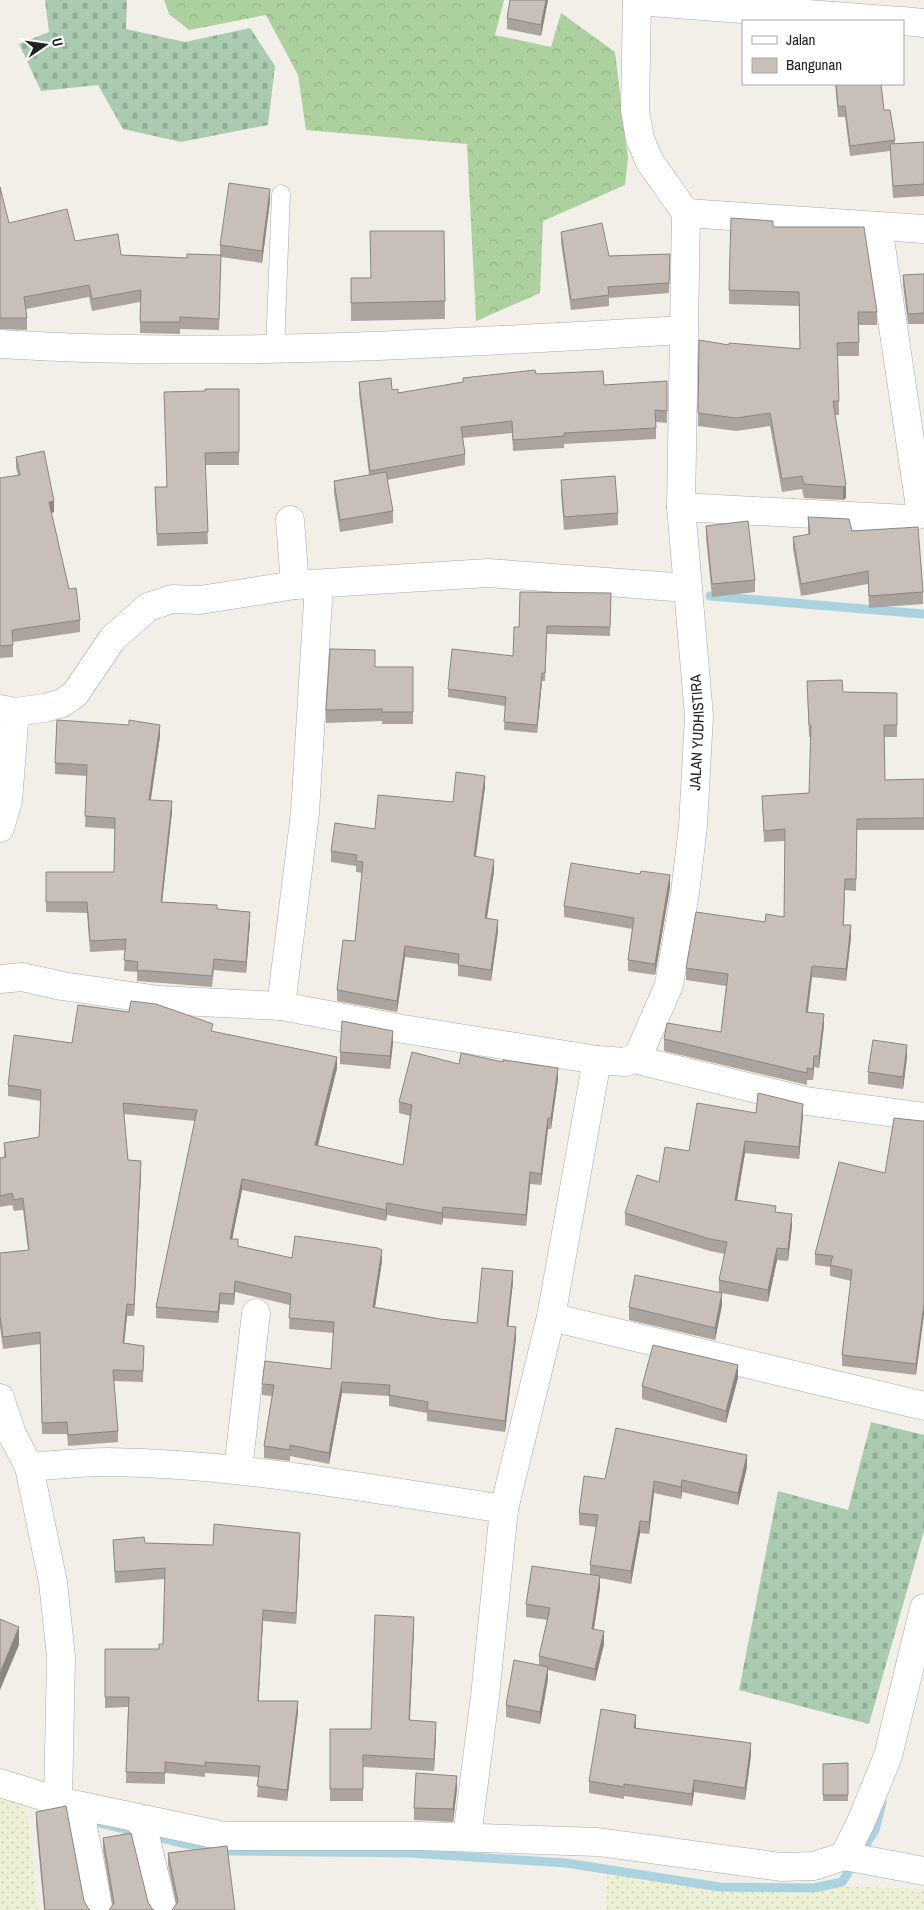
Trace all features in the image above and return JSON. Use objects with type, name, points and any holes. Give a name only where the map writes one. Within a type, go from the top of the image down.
[{"type":"street","points":[[888,20],[638,1],[635,110],[640,139],[650,162],[686,213],[924,229]]},
{"type":"street","points":[[904,21],[924,23]]},
{"type":"street","name":"JALAN YUDHISTIRA","points":[[633,1060],[642,1050],[669,985],[685,893],[693,826],[699,716],[681,507],[686,213]]},
{"type":"street","points":[[681,507],[907,519],[917,515],[920,507],[878,226]]},
{"type":"street","points":[[0,344],[101,350],[275,350],[382,347],[683,330]]},
{"type":"street","points":[[281,1006],[305,813],[307,584],[290,520]]},
{"type":"street","points":[[0,828],[8,800],[8,711],[45,708],[62,703],[74,694],[114,638],[148,607],[172,599],[200,600],[307,584],[488,573],[687,588]]},
{"type":"street","points":[[0,979],[22,977],[62,986],[159,1000],[281,1006],[403,1029],[597,1060],[626,1062],[633,1060],[806,1101],[924,1117]]},
{"type":"street","points":[[467,1837],[485,1696],[504,1509],[551,1317],[597,1060]]},
{"type":"street","points":[[238,1470],[256,1313]]},
{"type":"street","points":[[551,1317],[924,1406]]},
{"type":"street","points":[[0,1398],[12,1434],[29,1467],[53,1582],[61,1657],[68,1804],[99,1910]]},
{"type":"street","points":[[29,1467],[107,1462],[238,1470],[320,1480],[504,1509]]},
{"type":"street","points":[[844,1856],[861,1822],[888,1756],[924,1608]]},
{"type":"street","points":[[0,1783],[68,1804],[224,1836],[467,1837],[598,1842],[781,1867],[814,1866],[844,1856],[924,1871]]},
{"type":"street","points":[[140,1818],[163,1910]]},
{"type":"lane","points":[[275,350],[282,194]]},
{"type":"green space","points":[[45,0],[127,0],[126,29],[185,42],[250,28],[275,66],[268,125],[181,142],[123,129],[98,85],[41,91],[19,44],[49,32]]},
{"type":"green space","points":[[164,0],[504,0],[495,35],[551,47],[561,13],[615,52],[628,158],[625,185],[543,221],[540,293],[476,321],[467,144],[306,130],[298,75],[266,15],[189,30],[169,14]]},
{"type":"green space","points":[[871,1422],[924,1435],[924,1531],[869,1724],[739,1690],[778,1491],[848,1510]]},
{"type":"green space","points":[[0,1789],[25,1795],[38,1910],[0,1910]]},
{"type":"green space","points":[[607,1873],[799,1895],[839,1886],[924,1889],[924,1910],[606,1910]]},
{"type":"building","points":[[510,0],[546,0],[541,25],[507,18]]},
{"type":"building","points":[[836,85],[881,85],[884,110],[890,110],[895,140],[850,146],[845,106],[838,107]]},
{"type":"building","points":[[924,142],[924,184],[893,186],[890,144]]},
{"type":"building","points":[[229,183],[270,189],[262,251],[220,245]]},
{"type":"building","points":[[0,187],[9,223],[67,209],[75,241],[118,234],[121,255],[187,258],[187,254],[221,255],[219,319],[180,317],[180,322],[140,322],[141,290],[92,299],[89,285],[24,297],[27,318],[0,318]]},
{"type":"building","points":[[731,218],[773,221],[773,227],[864,227],[877,312],[858,312],[859,342],[837,343],[839,401],[833,401],[846,485],[843,487],[804,484],[802,476],[782,479],[770,413],[736,418],[698,413],[699,340],[729,345],[729,343],[800,349],[799,292],[729,290]]},
{"type":"building","points":[[602,223],[609,256],[670,254],[669,283],[608,287],[609,295],[571,300],[561,232]]},
{"type":"building","points":[[370,231],[444,231],[445,301],[351,303],[351,278],[371,278]]},
{"type":"building","points":[[924,274],[924,313],[908,314],[903,275]]},
{"type":"building","points":[[535,370],[536,374],[603,371],[604,385],[667,381],[667,411],[655,410],[656,428],[564,433],[564,436],[513,440],[512,421],[461,427],[465,454],[370,471],[359,382],[391,378],[392,390],[398,389],[398,393],[463,382],[463,378]]},
{"type":"building","points":[[205,389],[239,389],[239,452],[205,453],[208,532],[157,534],[155,487],[167,487],[164,392],[205,391]]},
{"type":"building","points":[[44,451],[54,501],[49,502],[69,589],[76,588],[80,620],[12,630],[13,645],[0,646],[0,478],[20,475],[16,457]]},
{"type":"building","points":[[386,472],[393,511],[340,520],[334,481]]},
{"type":"building","points":[[615,476],[618,513],[564,517],[561,480]]},
{"type":"building","points":[[808,517],[849,519],[852,531],[918,527],[923,592],[869,596],[868,571],[801,584],[793,537],[810,534]]},
{"type":"building","points":[[748,521],[755,580],[712,584],[706,526]]},
{"type":"building","points":[[520,592],[611,593],[610,627],[547,626],[545,673],[542,673],[537,725],[504,722],[506,697],[448,689],[452,649],[513,656],[514,627],[519,627]]},
{"type":"building","points":[[330,649],[375,650],[375,667],[413,667],[413,712],[382,712],[382,709],[326,710]]},
{"type":"building","points":[[842,680],[843,692],[897,693],[897,725],[884,725],[885,780],[924,779],[924,818],[857,819],[856,879],[845,879],[843,925],[851,925],[846,969],[812,966],[806,1012],[824,1014],[819,1056],[814,1056],[813,1069],[807,1068],[807,1073],[664,1039],[667,1023],[721,1032],[728,974],[686,968],[696,912],[765,922],[766,914],[784,917],[785,829],[764,831],[762,796],[809,793],[811,725],[809,725],[807,681]]},
{"type":"building","points":[[57,720],[129,725],[129,720],[160,725],[149,800],[172,801],[161,902],[217,905],[217,909],[250,912],[246,962],[214,959],[212,976],[137,970],[138,962],[124,960],[126,939],[90,941],[87,902],[46,902],[46,872],[114,872],[115,818],[85,816],[87,765],[55,763]]},
{"type":"building","points":[[456,772],[485,776],[474,856],[494,860],[485,918],[498,920],[491,970],[458,965],[459,954],[405,946],[397,1001],[337,990],[343,940],[355,941],[363,862],[356,861],[357,855],[331,851],[335,823],[375,829],[378,795],[453,802]]},
{"type":"building","points":[[571,863],[640,874],[641,871],[670,875],[655,964],[628,960],[634,918],[564,906]]},
{"type":"building","points":[[131,1001],[156,1004],[213,1024],[211,1031],[337,1057],[315,1145],[403,1165],[412,1105],[399,1102],[412,1052],[459,1064],[461,1053],[503,1062],[503,1060],[558,1068],[551,1118],[548,1118],[541,1174],[530,1172],[526,1215],[443,1207],[442,1213],[387,1203],[386,1210],[242,1179],[230,1239],[238,1239],[238,1246],[292,1258],[295,1236],[378,1248],[382,1250],[373,1307],[440,1319],[477,1323],[482,1268],[513,1271],[507,1326],[516,1327],[505,1421],[427,1410],[428,1402],[389,1395],[390,1385],[342,1382],[329,1453],[290,1445],[290,1450],[264,1446],[274,1385],[262,1384],[265,1361],[331,1369],[334,1322],[289,1318],[291,1294],[235,1281],[234,1294],[220,1293],[218,1312],[156,1307],[197,1110],[123,1103],[128,1160],[141,1161],[134,1305],[127,1304],[123,1343],[144,1346],[143,1371],[113,1370],[118,1431],[68,1435],[67,1422],[42,1423],[40,1332],[3,1337],[0,1316],[0,1253],[29,1250],[23,1198],[14,1200],[12,1193],[0,1196],[0,1158],[6,1157],[4,1143],[39,1137],[41,1090],[8,1085],[14,1035],[72,1043],[78,1005],[129,1012]]},
{"type":"building","points":[[342,1021],[393,1031],[390,1056],[340,1052]]},
{"type":"building","points":[[873,1040],[907,1045],[903,1077],[868,1072]]},
{"type":"building","points":[[758,1093],[803,1104],[799,1147],[745,1141],[735,1200],[776,1206],[775,1212],[792,1214],[788,1249],[777,1248],[768,1290],[719,1280],[727,1242],[710,1239],[625,1213],[637,1175],[659,1182],[665,1147],[689,1151],[697,1103],[756,1113]]},
{"type":"building","points":[[894,1118],[924,1121],[924,1304],[916,1364],[842,1355],[852,1270],[830,1265],[833,1256],[815,1254],[839,1162],[885,1173]]},
{"type":"building","points":[[635,1275],[722,1293],[715,1328],[629,1307]]},
{"type":"building","points":[[653,1345],[738,1365],[726,1411],[642,1386]]},
{"type":"building","points":[[616,1428],[747,1455],[738,1493],[682,1480],[681,1487],[654,1481],[649,1522],[640,1521],[631,1571],[590,1565],[598,1515],[579,1513],[584,1476],[605,1479]]},
{"type":"building","points":[[214,1524],[300,1533],[296,1613],[263,1610],[258,1701],[298,1701],[287,1790],[257,1786],[260,1766],[205,1762],[205,1766],[165,1762],[165,1773],[126,1772],[129,1697],[105,1697],[105,1649],[159,1649],[159,1644],[163,1644],[165,1568],[115,1572],[113,1540],[144,1537],[145,1543],[213,1545]]},
{"type":"building","points":[[532,1566],[600,1576],[592,1629],[604,1631],[595,1669],[539,1656],[550,1608],[526,1604]]},
{"type":"building","points":[[375,1615],[414,1617],[409,1720],[436,1722],[434,1759],[363,1755],[363,1789],[330,1789],[330,1729],[371,1729]]},
{"type":"building","points":[[0,1619],[19,1627],[0,1673]]},
{"type":"building","points":[[514,1660],[548,1667],[540,1712],[506,1705]]},
{"type":"building","points":[[601,1709],[636,1715],[634,1728],[751,1743],[745,1788],[694,1780],[692,1794],[624,1784],[624,1787],[589,1781]]},
{"type":"building","points":[[848,1763],[848,1795],[823,1795],[823,1764]]},
{"type":"building","points":[[416,1773],[457,1776],[453,1809],[414,1808]]},
{"type":"building","points":[[66,1806],[84,1901],[90,1910],[45,1910],[36,1812]]},
{"type":"building","points":[[131,1833],[148,1902],[154,1910],[109,1910],[114,1903],[103,1838]]},
{"type":"building","points":[[227,1846],[235,1910],[172,1910],[178,1902],[168,1853]]},
{"type":"waterway","points":[[710,596],[924,614]]},
{"type":"waterway","points":[[91,1821],[181,1843],[229,1851],[411,1853],[566,1863],[720,1887],[814,1888],[842,1882],[875,1830],[882,1803]]}]
